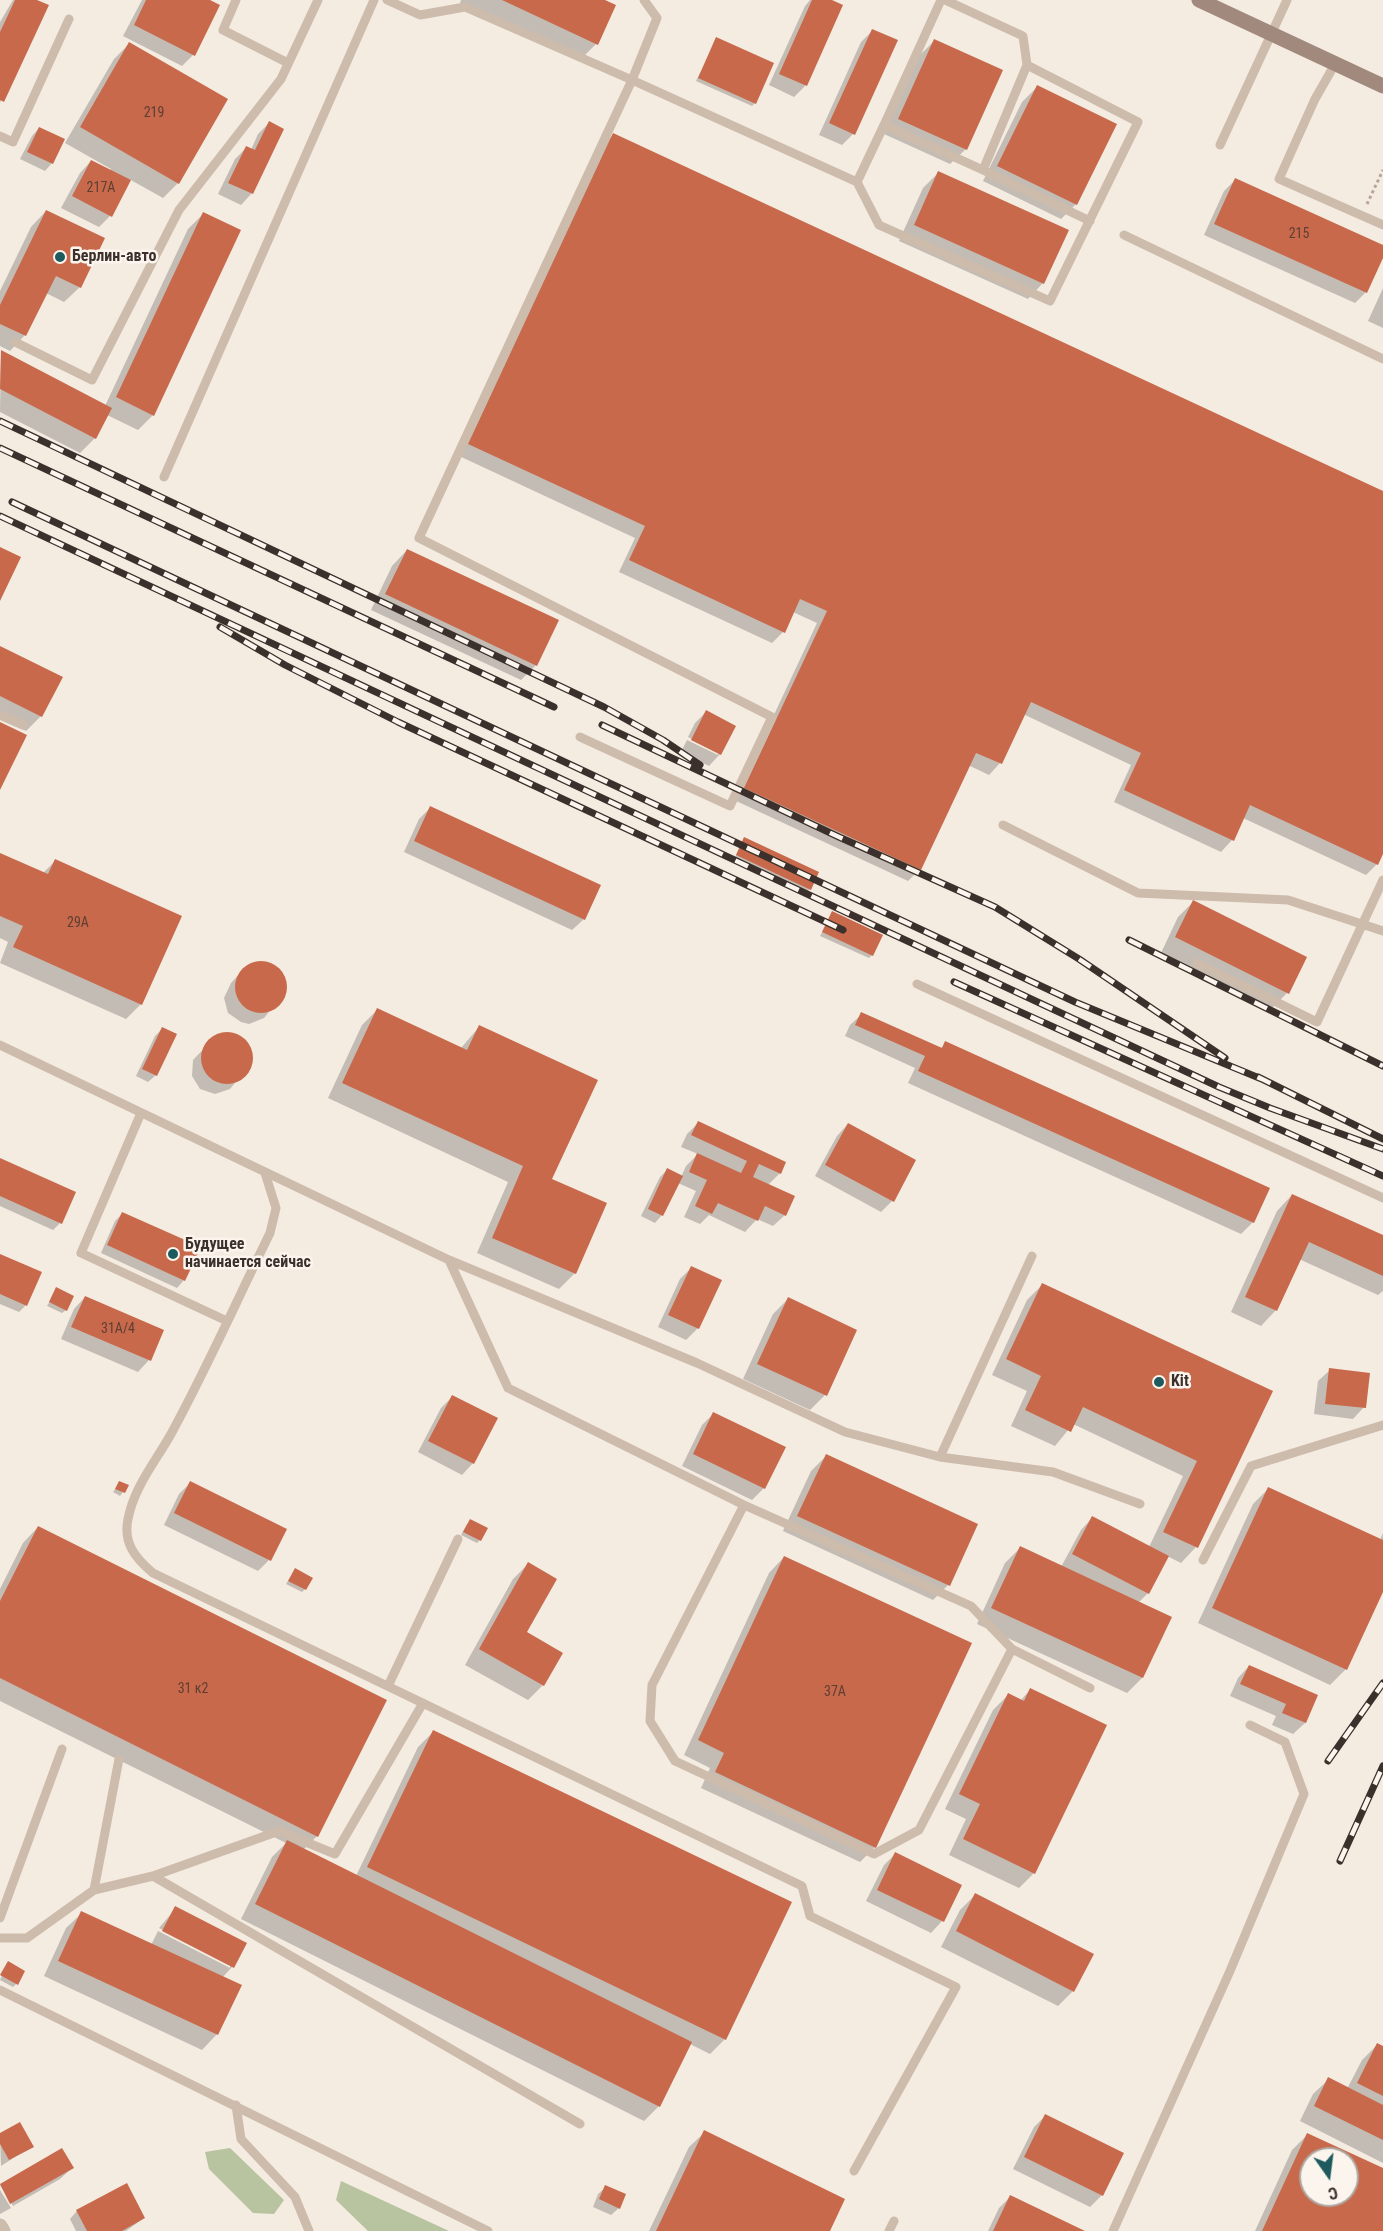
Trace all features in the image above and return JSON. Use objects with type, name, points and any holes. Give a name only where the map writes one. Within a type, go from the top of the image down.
[{"type":"main road","points":[[1199,0],[1383,86]]},
{"type":"street","points":[[0,2226],[3,2231]]},
{"type":"lane","points":[[236,0],[223,30],[288,63]]},
{"type":"lane","points":[[15,342],[92,380],[179,210],[281,79],[318,0]]},
{"type":"lane","points":[[164,477],[374,0]]},
{"type":"lane","points":[[387,0],[420,15],[465,7],[857,182],[879,225],[1050,301],[1138,122],[1027,65]]},
{"type":"lane","points":[[580,737],[730,806],[772,717],[419,538],[632,80],[657,18],[644,0]]},
{"type":"lane","points":[[857,182],[943,0],[1023,36],[1027,65],[982,170]]},
{"type":"lane","points":[[1220,145],[1287,0]]},
{"type":"lane","points":[[0,136],[13,142],[69,19]]},
{"type":"lane","points":[[1335,64],[1315,99],[1279,179],[1383,225]]},
{"type":"lane","points":[[884,125],[1090,221]]},
{"type":"lane","points":[[1124,235],[1383,359]]},
{"type":"lane","points":[[0,715],[23,726]]},
{"type":"lane","points":[[1004,825],[1138,893],[1288,900],[1383,931]]},
{"type":"lane","points":[[1197,963],[1317,1022],[1383,880]]},
{"type":"lane","points":[[917,984],[1383,1198]]},
{"type":"lane","points":[[0,1046],[449,1260],[697,1363],[845,1432],[939,1457],[1053,1472],[1140,1504]]},
{"type":"lane","points":[[141,1113],[81,1253],[227,1321]]},
{"type":"lane","points":[[265,1173],[276,1208],[270,1233],[171,1434],[136,1493],[127,1520],[128,1539],[134,1557],[153,1573],[802,1886],[810,1916],[956,1987],[854,2171]]},
{"type":"lane","points":[[939,1457],[1032,1256]]},
{"type":"lane","points":[[449,1260],[508,1388],[744,1505],[971,1606],[1012,1649],[1090,1688]]},
{"type":"lane","points":[[1203,1560],[1251,1466],[1383,1425]]},
{"type":"lane","points":[[744,1505],[652,1685],[650,1721],[675,1761],[874,1854],[919,1830],[1012,1649]]},
{"type":"lane","points":[[388,1686],[459,1539]]},
{"type":"lane","points":[[0,1938],[27,1938],[94,1890],[153,1876],[279,1831],[335,1854],[423,1703]]},
{"type":"lane","points":[[1113,2231],[1230,1971],[1304,1794],[1285,1742],[1250,1725]]},
{"type":"lane","points":[[0,1918],[62,1749]]},
{"type":"lane","points":[[94,1890],[119,1759]]},
{"type":"lane","points":[[153,1876],[580,2124]]},
{"type":"lane","points":[[0,1990],[488,2231]]},
{"type":"lane","points":[[236,2105],[241,2139],[295,2197],[309,2231]]},
{"type":"lane","points":[[889,2231],[894,2222]]},
{"type":"path","points":[[1362,215],[1383,170]]},
{"type":"green space","points":[[230,2148],[284,2200],[274,2214],[253,2213],[209,2169],[205,2152]]},
{"type":"green space","points":[[341,2181],[449,2231],[368,2231],[336,2200]]},
{"type":"building","points":[[15,0],[37,0],[49,5],[4,102],[0,100],[0,32]]},
{"type":"building","points":[[146,0],[210,0],[220,5],[195,56],[134,25]]},
{"type":"building","points":[[502,0],[605,0],[616,5],[598,45]]},
{"type":"building","points":[[812,0],[832,0],[843,5],[807,86],[779,74]]},
{"type":"building","points":[[872,29],[898,40],[855,135],[829,123]]},
{"type":"building","points":[[716,37],[774,63],[756,104],[698,78]]},
{"type":"building","points":[[934,39],[1003,70],[967,150],[898,119]]},
{"type":"building","points":[[129,42],[228,99],[179,184],[80,127]]},
{"type":"building","points":[[1037,85],[1117,124],[1077,205],[997,166]]},
{"type":"building","points":[[269,121],[284,129],[253,194],[228,183],[246,146],[255,150]]},
{"type":"building","points":[[39,127],[65,139],[53,164],[27,152]]},
{"type":"building","points":[[613,133],[1383,491],[1383,854],[1378,865],[1250,805],[1234,841],[1124,790],[1141,753],[1031,702],[1002,764],[976,753],[921,870],[744,788],[827,611],[800,599],[785,633],[629,560],[645,526],[468,444]]},
{"type":"building","points":[[91,160],[131,180],[112,217],[72,196]]},
{"type":"building","points":[[938,171],[1069,230],[1044,284],[914,225]]},
{"type":"building","points":[[1235,178],[1383,245],[1383,258],[1367,293],[1214,224]]},
{"type":"building","name":"Берлин-авто","points":[[46,210],[105,238],[81,288],[56,276],[26,336],[0,324],[0,305]]},
{"type":"building","points":[[203,212],[241,230],[154,416],[116,397]]},
{"type":"building","points":[[1,350],[112,408],[96,439],[0,389]]},
{"type":"building","points":[[0,547],[21,557],[0,601]]},
{"type":"building","points":[[407,549],[559,620],[537,666],[385,594]]},
{"type":"building","points":[[0,646],[63,677],[42,717],[0,696]]},
{"type":"building","points":[[706,710],[736,726],[721,755],[691,740]]},
{"type":"building","points":[[0,722],[27,735],[0,790]]},
{"type":"building","points":[[430,806],[601,885],[585,920],[414,841]]},
{"type":"building","points":[[744,837],[819,872],[811,890],[736,855]]},
{"type":"building","points":[[0,853],[48,874],[55,859],[182,916],[142,1005],[13,947],[23,926],[0,916]]},
{"type":"building","points":[[1193,900],[1307,957],[1289,994],[1175,937]]},
{"type":"building","points":[[832,911],[883,935],[873,956],[822,932]]},
{"type":"building","points":[[261,961],[271,963],[279,969],[285,977],[287,987],[285,997],[279,1005],[271,1011],[261,1013],[251,1011],[243,1005],[237,997],[235,987],[237,977],[243,969],[251,963]]},
{"type":"building","points":[[377,1008],[467,1050],[479,1025],[598,1080],[552,1179],[607,1203],[576,1274],[492,1238],[523,1166],[342,1083]]},
{"type":"building","points":[[861,1012],[942,1048],[945,1041],[1270,1188],[1254,1223],[918,1071],[925,1056],[855,1025]]},
{"type":"building","points":[[162,1027],[177,1034],[157,1076],[142,1069]]},
{"type":"building","points":[[227,1032],[237,1034],[245,1040],[251,1048],[253,1058],[251,1068],[245,1076],[237,1082],[227,1084],[217,1082],[209,1076],[203,1068],[201,1058],[203,1048],[209,1040],[217,1034]]},
{"type":"building","points":[[698,1121],[786,1162],[781,1174],[759,1164],[753,1177],[795,1196],[786,1216],[765,1206],[758,1221],[718,1203],[712,1214],[695,1206],[707,1180],[689,1172],[697,1153],[741,1173],[747,1161],[691,1135]]},
{"type":"building","points":[[848,1123],[916,1160],[894,1202],[825,1165]]},
{"type":"building","points":[[0,1158],[76,1192],[62,1224],[0,1196]]},
{"type":"building","points":[[667,1168],[683,1176],[663,1216],[648,1209]]},
{"type":"building","points":[[1292,1194],[1383,1235],[1383,1276],[1309,1242],[1277,1311],[1245,1297]]},
{"type":"building","points":[[122,1212],[201,1247],[185,1281],[107,1245]]},
{"type":"building","points":[[0,1254],[42,1272],[27,1306],[0,1294]]},
{"type":"building","points":[[691,1266],[722,1280],[699,1329],[668,1315]]},
{"type":"building","points":[[1042,1283],[1273,1391],[1198,1548],[1163,1532],[1197,1461],[1083,1407],[1071,1432],[1025,1410],[1041,1376],[1006,1359]]},
{"type":"building","points":[[56,1287],[74,1296],[67,1311],[49,1302]]},
{"type":"building","points":[[85,1296],[164,1330],[151,1361],[71,1327]]},
{"type":"building","points":[[788,1297],[857,1330],[827,1396],[757,1364]]},
{"type":"building","points":[[1329,1368],[1370,1373],[1366,1408],[1325,1404]]},
{"type":"building","points":[[452,1395],[498,1418],[474,1464],[428,1441]]},
{"type":"building","points":[[713,1412],[786,1447],[765,1489],[693,1454]]},
{"type":"building","points":[[826,1454],[978,1524],[950,1586],[797,1516]]},
{"type":"building","points":[[119,1481],[129,1485],[125,1493],[115,1489]]},
{"type":"building","points":[[190,1481],[287,1529],[271,1561],[174,1513]]},
{"type":"building","points":[[1268,1487],[1383,1540],[1383,1592],[1347,1670],[1212,1608]]},
{"type":"building","points":[[1092,1516],[1169,1556],[1149,1594],[1072,1554]]},
{"type":"building","points":[[470,1519],[488,1528],[481,1541],[463,1532]]},
{"type":"building","points":[[38,1526],[387,1700],[318,1837],[0,1678],[0,1601]]},
{"type":"building","points":[[1020,1546],[1172,1617],[1143,1678],[991,1608]]},
{"type":"building","points":[[784,1556],[972,1643],[876,1848],[715,1772],[724,1753],[698,1740]]},
{"type":"building","points":[[528,1562],[557,1579],[527,1632],[563,1653],[544,1686],[479,1649]]},
{"type":"building","points":[[295,1568],[313,1578],[306,1590],[288,1581]]},
{"type":"building","points":[[1249,1665],[1318,1695],[1306,1723],[1282,1713],[1286,1704],[1240,1684]]},
{"type":"building","points":[[1030,1688],[1107,1725],[1035,1874],[963,1839],[980,1804],[959,1794],[1008,1693],[1024,1701]]},
{"type":"building","points":[[433,1730],[792,1902],[726,2040],[367,1867]]},
{"type":"building","points":[[287,1840],[692,2042],[660,2107],[255,1904]]},
{"type":"building","points":[[895,1852],[962,1885],[944,1922],[877,1890]]},
{"type":"building","points":[[975,1893],[1094,1954],[1074,1992],[956,1931]]},
{"type":"building","points":[[175,1906],[247,1943],[234,1968],[162,1931]]},
{"type":"building","points":[[81,1911],[242,1985],[218,2035],[58,1961]]},
{"type":"building","points":[[8,1961],[25,1971],[18,1985],[0,1975]]},
{"type":"building","points":[[1377,2043],[1383,2046],[1383,2096],[1357,2083]]},
{"type":"building","points":[[1328,2077],[1383,2105],[1383,2140],[1314,2106]]},
{"type":"building","points":[[1045,2114],[1124,2153],[1103,2196],[1024,2157]]},
{"type":"building","points":[[20,2122],[34,2147],[9,2160],[0,2144],[0,2133]]},
{"type":"building","points":[[704,2130],[845,2199],[830,2231],[656,2231]]},
{"type":"building","points":[[1307,2133],[1337,2147],[1301,2147]]},
{"type":"building","points":[[62,2148],[74,2168],[10,2204],[0,2184]]},
{"type":"building","points":[[1299,2150],[1299,2207],[1359,2207],[1359,2157],[1383,2168],[1383,2231],[1262,2231]]},
{"type":"building","points":[[127,2183],[145,2218],[122,2231],[87,2231],[76,2210]]},
{"type":"building","points":[[605,2185],[626,2194],[620,2209],[599,2199]]},
{"type":"building","points":[[1010,2195],[1085,2231],[993,2231]]},
{"type":"railway","points":[[0,421],[604,707],[663,740],[700,765]]},
{"type":"railway","points":[[0,448],[554,707]]},
{"type":"railway","points":[[12,502],[1075,1002],[1264,1080]]},
{"type":"railway","points":[[0,516],[1219,1087],[1383,1149]]},
{"type":"railway","points":[[220,627],[285,665],[398,722],[843,930]]},
{"type":"railway","points":[[602,725],[839,837],[995,907],[1079,959],[1225,1058]]},
{"type":"railway","points":[[1129,940],[1383,1066]]},
{"type":"railway","points":[[954,982],[1383,1176]]},
{"type":"railway","points":[[1258,1077],[1383,1139]]},
{"type":"railway","points":[[1328,1761],[1383,1683]]},
{"type":"railway","points":[[1340,1861],[1383,1766]]},
{"type":"place","name":"Берлин-авто","points":[[60,257]]},
{"type":"place","name":"Будущее начинается сейчас","points":[[173,1254]]},
{"type":"place","name":"Kit","points":[[1159,1382]]}]
